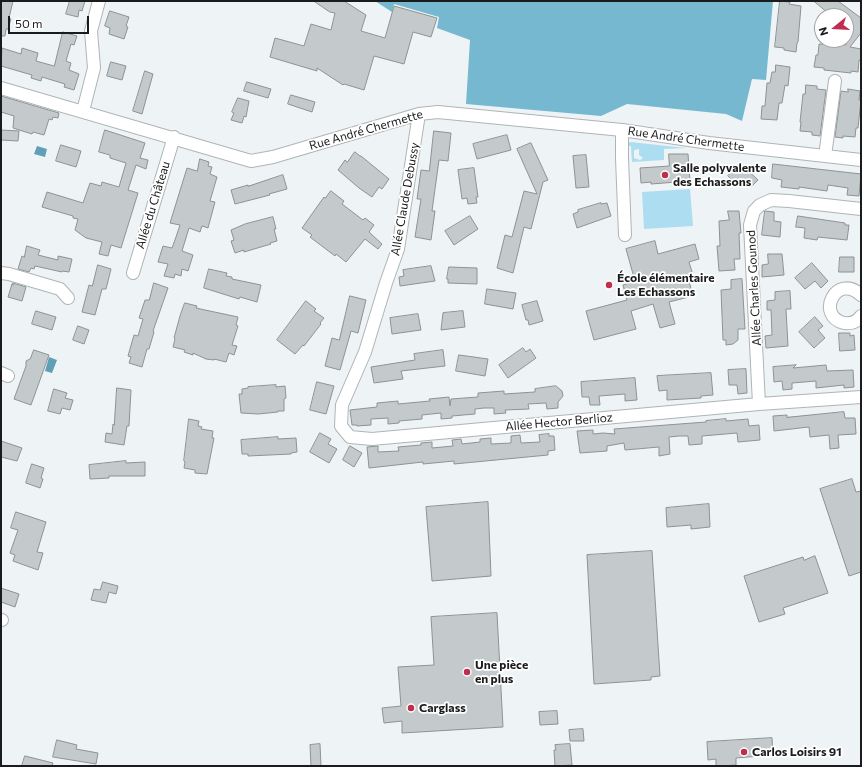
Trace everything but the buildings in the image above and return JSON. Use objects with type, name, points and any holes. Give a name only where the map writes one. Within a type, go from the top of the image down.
[{"type":"street","points":[[83,111],[94,68],[91,31],[99,1]]},
{"type":"street","points":[[825,156],[835,81]]},
{"type":"street","name":"Rue André Chermette","points":[[1,88],[174,137],[251,161],[273,158],[419,114],[438,112],[622,130],[709,143],[861,160]]},
{"type":"street","name":"Allée Claude Debussy","points":[[365,352],[398,249],[419,114]]},
{"type":"street","points":[[622,130],[624,235]]},
{"type":"street","name":"Allée du Château","points":[[133,272],[174,137]]},
{"type":"street","name":"Allée Charles Gounod","points":[[759,404],[750,225],[754,211],[760,205],[770,200],[861,209]]},
{"type":"street","points":[[1,273],[60,289],[68,298]]},
{"type":"street","points":[[861,295],[854,289],[843,289],[836,292],[832,297],[830,306],[835,318],[840,322],[854,322],[861,316]]},
{"type":"street","name":"Allée Hector Berlioz","points":[[365,352],[342,405],[341,426],[350,437],[372,439],[759,404],[861,397]]},
{"type":"shaded area","points":[[375,1],[773,1],[766,80],[752,79],[742,121],[726,114],[627,104],[601,116],[466,104],[470,40],[437,28],[439,17],[394,4],[392,12]]},
{"type":"shaded area","points":[[628,143],[686,148],[664,149],[664,160],[632,162],[631,146],[628,146]],"holes":[[[639,149],[639,155],[643,158],[640,160],[634,158],[634,150]]]},
{"type":"shaded area","points":[[37,146],[47,149],[45,157],[34,154]]},
{"type":"shaded area","points":[[690,189],[693,226],[644,229],[642,192]]},
{"type":"shaded area","points":[[49,357],[57,360],[52,373],[45,371]]},
{"type":"place","name":"Salle polyvalente des Echassons","points":[[665,175]]},
{"type":"place","name":"École élémentaire Les Echassons","points":[[609,285]]},
{"type":"place","name":"Une pièce en plus","points":[[467,672]]},
{"type":"place","name":"Carglass","points":[[411,708]]},
{"type":"place","name":"Carlos Loisirs 91","points":[[744,752]]}]
